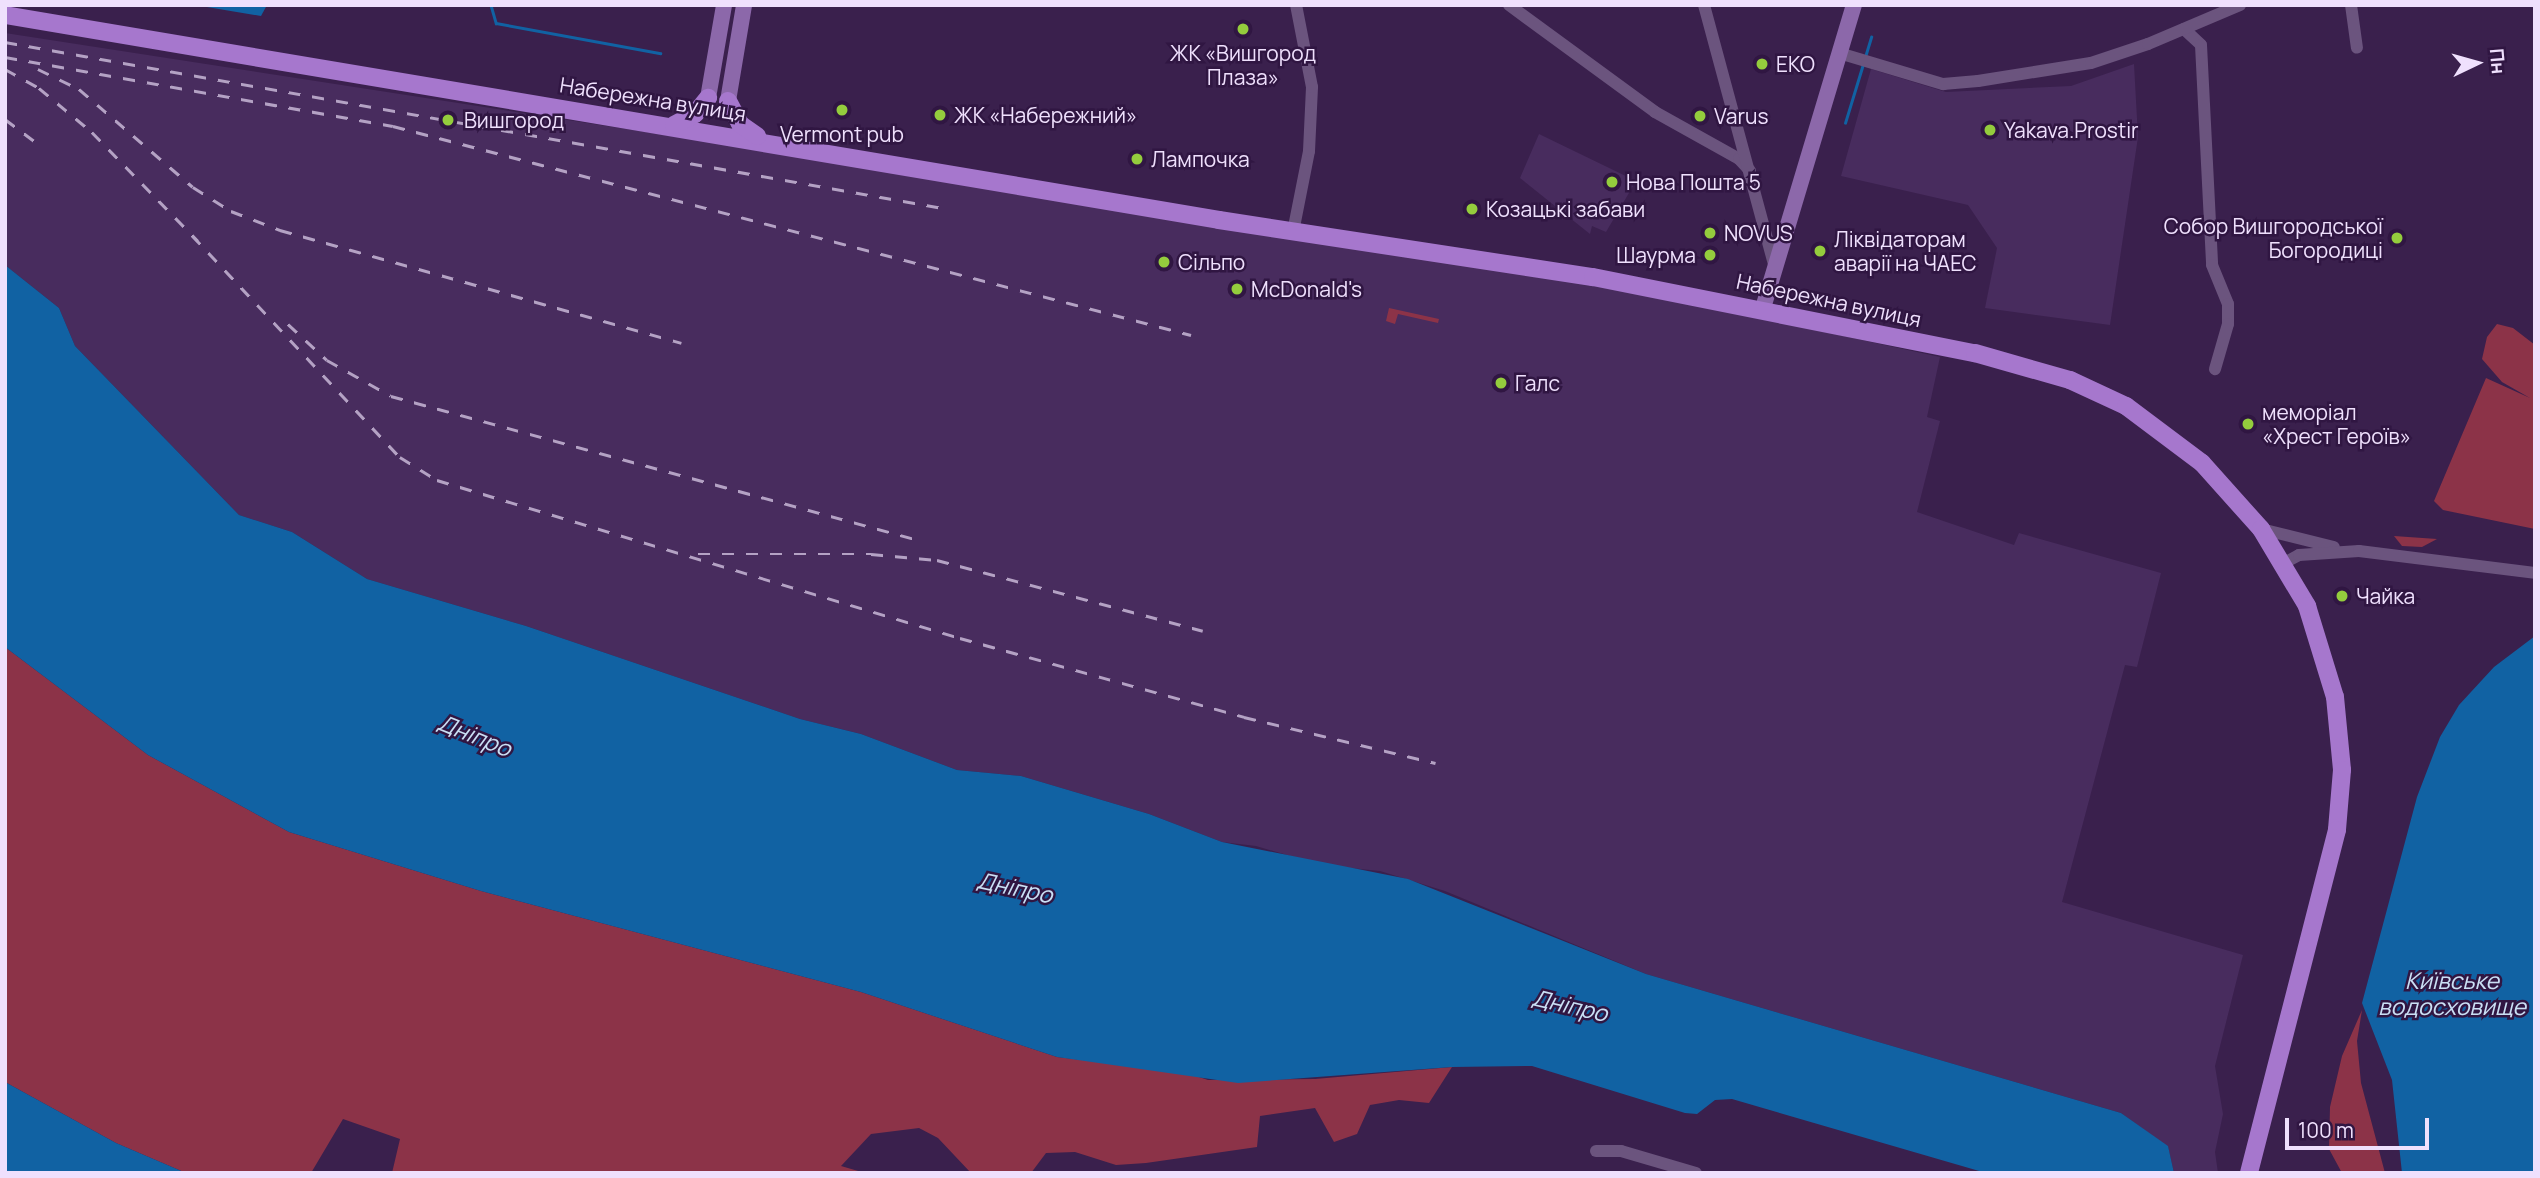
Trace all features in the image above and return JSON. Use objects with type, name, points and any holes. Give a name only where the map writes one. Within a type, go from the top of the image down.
[{"type":"main road","points":[[715,132],[708,98],[724,5]]},
{"type":"main road","points":[[715,132],[729,101],[744,5]]},
{"type":"main road","points":[[1763,308],[1854,5]]},
{"type":"main road","name":"Набережна вулиця","points":[[5,15],[674,125],[1293,232],[1471,255],[1763,308],[2011,362],[2099,393],[2179,443],[2261,529],[2284,563],[2311,616],[2329,671],[2339,727],[2340,802],[2317,922],[2249,1173]]},
{"type":"main road","points":[[719,37],[738,40]]},
{"type":"main road","points":[[674,125],[695,114],[708,98]]},
{"type":"main road","points":[[729,101],[740,124],[763,140]]},
{"type":"street","points":[[1293,232],[1308,151],[1312,87],[1296,5]]},
{"type":"street","points":[[1509,5],[1655,112],[1739,159],[1750,171]]},
{"type":"street","points":[[1704,5],[1774,265]]},
{"type":"street","points":[[1839,52],[1943,84],[1978,81],[2091,62],[2184,29],[2240,5]]},
{"type":"street","points":[[2351,5],[2357,48]]},
{"type":"street","points":[[2184,29],[2200,45],[2212,265],[2228,304],[2228,324],[2214,369]]},
{"type":"street","points":[[2261,529],[2358,551],[2535,573]]},
{"type":"street","points":[[2284,563],[2299,555],[2358,551]]},
{"type":"street","points":[[1596,1152],[1621,1151],[1696,1173]]},
{"type":"shaded area","points":[[5,33],[1352,241],[1471,255],[1940,357],[1927,417],[1940,421],[1917,512],[2014,545],[2019,533],[2161,573],[2137,667],[2125,665],[2062,902],[2243,955],[2215,1066],[2223,1114],[2215,1152],[2218,1173],[2174,1173],[2168,1147],[2121,1113],[1646,974],[1445,891],[1380,871],[1321,865],[1256,846],[1222,842],[1149,814],[1021,776],[957,770],[861,734],[800,719],[526,626],[367,579],[292,532],[239,515],[75,346],[59,308],[5,265]]},
{"type":"shaded area","points":[[2134,64],[2138,137],[2110,325],[1985,308],[1997,248],[1968,205],[1841,176],[1871,69],[1946,92],[2071,86]]},
{"type":"shaded area","points":[[1539,134],[1636,181],[1606,232],[1592,226],[1590,234],[1520,178]]},
{"type":"shaded area","points":[[1389,308],[1439,319],[1438,323],[1398,314],[1395,324],[1386,321]]},
{"type":"shaded area","points":[[2497,324],[2513,328],[2535,345],[2535,529],[2443,510],[2434,501],[2486,378],[2530,398],[2502,382],[2482,359],[2487,337]]},
{"type":"shaded area","points":[[2394,536],[2437,539],[2422,547],[2402,546]]},
{"type":"shaded area","points":[[5,647],[148,755],[289,832],[481,891],[861,992],[1057,1057],[1184,1072],[1208,1080],[1315,1079],[1452,1067],[1429,1103],[1399,1100],[1370,1105],[1357,1134],[1334,1142],[1315,1108],[1260,1116],[1257,1147],[1116,1165],[1075,1152],[1046,1153],[1031,1173],[971,1173],[938,1138],[919,1128],[871,1134],[841,1166],[865,1173],[392,1173],[400,1139],[343,1119],[311,1173],[186,1173],[116,1143],[5,1082]]},
{"type":"shaded area","points":[[2362,1010],[2357,1041],[2361,1083],[2385,1173],[2342,1173],[2329,1149],[2330,1107],[2342,1056]]},
{"type":"water","points":[[195,5],[267,5],[261,16]]},
{"type":"water","name":"Дніпро","points":[[5,265],[59,308],[75,346],[239,515],[292,532],[367,579],[526,626],[800,719],[861,734],[957,770],[1021,776],[1149,814],[1222,842],[1408,879],[1646,974],[2121,1113],[2168,1146],[2174,1173],[1986,1173],[1732,1099],[1715,1100],[1697,1114],[1685,1113],[1532,1066],[1452,1067],[1238,1083],[1057,1057],[861,992],[481,891],[289,832],[148,755],[5,647]]},
{"type":"water","name":"Київське водосховище","points":[[2535,636],[2535,1173],[2402,1173],[2392,1080],[2362,1003],[2417,797],[2440,737],[2459,705],[2494,667]]},
{"type":"water","points":[[5,1082],[116,1143],[186,1173],[5,1173]]},
{"type":"waterway","points":[[491,5],[496,23],[660,53]]},
{"type":"waterway","points":[[1865,57],[1871,37]]},
{"type":"waterway","points":[[1845,123],[1863,64]]},
{"type":"railway","points":[[5,42],[948,209]]},
{"type":"railway","points":[[5,57],[393,126],[1191,335]]},
{"type":"railway","points":[[5,69],[39,88],[92,132],[198,241]]},
{"type":"railway","points":[[38,69],[79,89],[193,187],[231,211],[280,230],[681,343]]},
{"type":"railway","points":[[5,119],[35,142]]},
{"type":"railway","points":[[192,235],[400,457],[437,480],[960,638],[1244,717],[1436,763]]},
{"type":"railway","points":[[288,324],[327,360],[391,396],[922,541]]},
{"type":"railway","points":[[698,554],[871,554],[937,560],[1203,631]]},
{"type":"place","name":"ЖК «Вишгород Плаза»","points":[[1243,29]]},
{"type":"place","name":"EKO","points":[[1762,64]]},
{"type":"place","name":"Vermont pub","points":[[842,110]]},
{"type":"place","name":"ЖК «Набережний»","points":[[940,115]]},
{"type":"place","name":"Varus","points":[[1700,116]]},
{"type":"place","name":"Вишгород","points":[[448,120]]},
{"type":"place","name":"Yakava.Prostir","points":[[1990,130]]},
{"type":"place","name":"Лампочка","points":[[1137,159]]},
{"type":"place","name":"Нова Пошта 5","points":[[1612,182]]},
{"type":"place","name":"Козацькі забави","points":[[1472,209]]},
{"type":"place","name":"NOVUS","points":[[1710,233]]},
{"type":"place","name":"Собор Вишгородської Богородиці","points":[[2397,238]]},
{"type":"place","name":"Ліквідаторам аварії на ЧАЕС","points":[[1820,251]]},
{"type":"place","name":"Шаурма","points":[[1710,255]]},
{"type":"place","name":"Сільпо","points":[[1164,262]]},
{"type":"place","name":"McDonald's","points":[[1237,289]]},
{"type":"place","name":"Галс","points":[[1501,383]]},
{"type":"place","name":"меморіал «Хрест Героїв»","points":[[2248,424]]},
{"type":"place","name":"Чайка","points":[[2342,596]]}]
